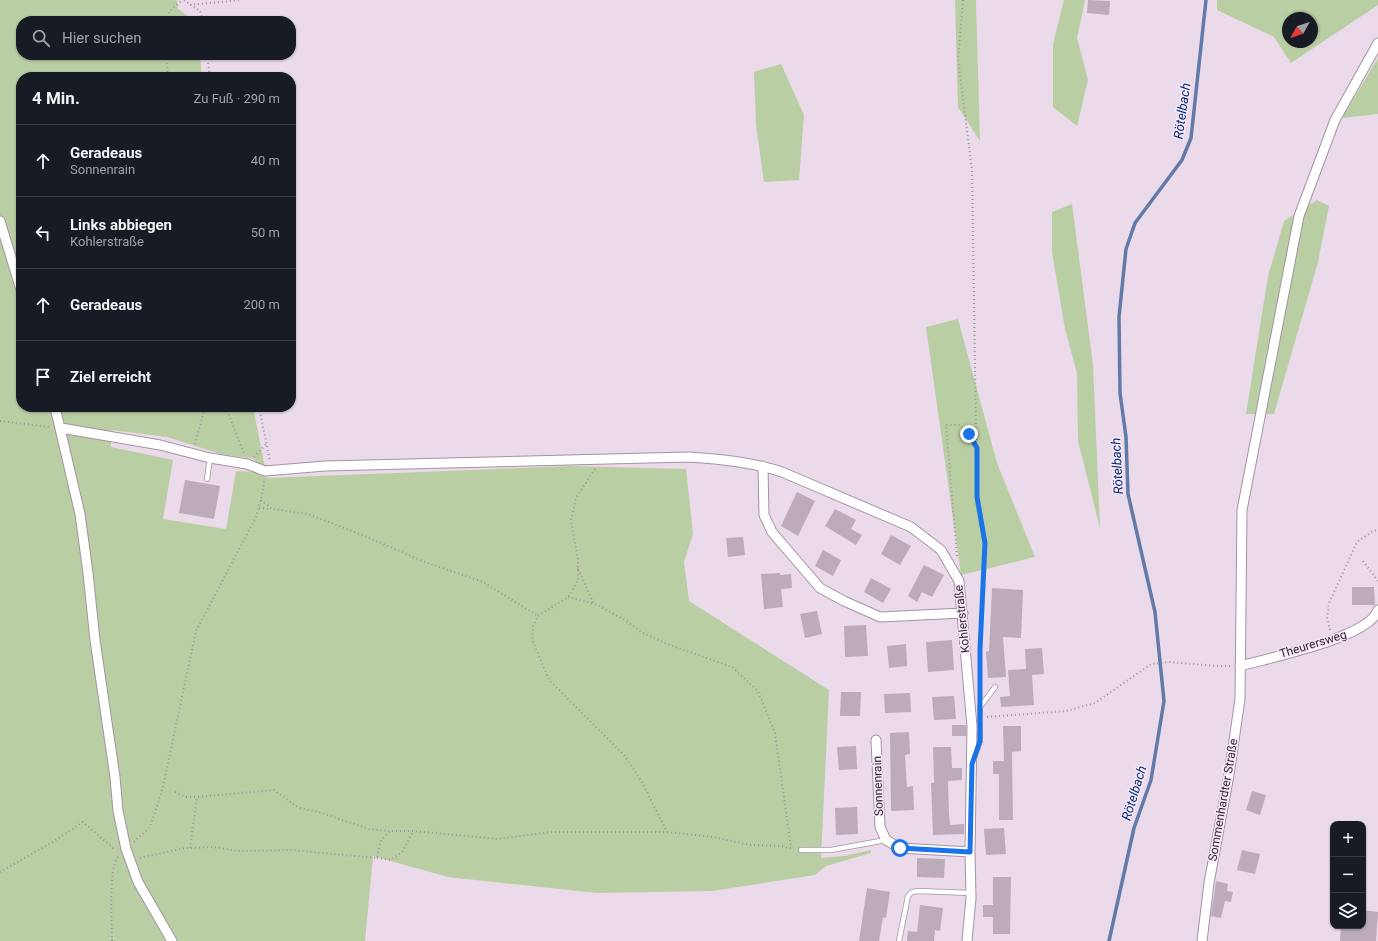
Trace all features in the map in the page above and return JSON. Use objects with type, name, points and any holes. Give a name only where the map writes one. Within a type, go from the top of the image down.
[{"type":"street","name":"Sommenhardter Straße","points":[[1202,941],[1209,883],[1229,775],[1240,699],[1242,510],[1299,216],[1335,120],[1378,43]]},
{"type":"street","points":[[0,221],[16,274]]},
{"type":"street","points":[[56,412],[80,514],[118,811],[126,849],[138,882],[172,941]]},
{"type":"street","points":[[61,428],[160,445],[210,458],[248,464],[268,470]]},
{"type":"street","name":"Kohlerstraße","points":[[268,470],[325,466],[688,456],[734,460],[763,466],[782,472],[911,527],[941,550],[959,581],[972,726],[970,852],[971,893],[967,941]]},
{"type":"street","points":[[763,466],[764,515],[772,532],[820,588],[844,601],[880,617],[963,614]]},
{"type":"street","name":"Theurersweg","points":[[1240,663],[1332,641],[1363,628],[1377,614],[1378,610]]},
{"type":"street","name":"Sonnenrain","points":[[876,740],[880,827],[886,840]]},
{"type":"street","points":[[886,840],[900,848],[970,852]]},
{"type":"lane","points":[[207,480],[210,458]]},
{"type":"lane","points":[[972,764],[980,741],[980,707],[995,687]]},
{"type":"lane","points":[[801,850],[831,850],[886,840]]},
{"type":"lane","points":[[899,941],[908,896],[912,892],[971,893]]},
{"type":"path","points":[[168,16],[170,12],[183,0],[200,11],[202,16]]},
{"type":"path","points":[[190,5],[240,0]]},
{"type":"path","points":[[963,0],[958,59],[972,170],[977,497],[985,543],[980,649],[980,707]]},
{"type":"path","points":[[166,60],[168,72]]},
{"type":"path","points":[[208,60],[209,72]]},
{"type":"path","points":[[191,453],[198,436],[204,412]]},
{"type":"path","points":[[228,412],[248,464],[266,443]]},
{"type":"path","points":[[112,941],[111,908],[113,877],[116,860],[150,827],[162,791],[196,631],[244,540],[261,500],[268,470],[266,443],[260,412]]},
{"type":"path","points":[[0,421],[61,428]]},
{"type":"path","points":[[957,558],[946,425],[959,425],[969,434],[977,448]]},
{"type":"path","points":[[603,459],[576,498],[571,520],[578,568],[578,581],[568,597],[538,616],[532,626],[532,639],[549,680],[624,755],[642,780],[668,832]]},
{"type":"path","points":[[261,500],[272,509]]},
{"type":"path","points":[[258,508],[308,514],[425,562],[483,582],[538,616]]},
{"type":"path","points":[[1332,641],[1327,619],[1329,603],[1357,542],[1373,531],[1378,530]]},
{"type":"path","points":[[1363,560],[1378,581]]},
{"type":"path","points":[[578,568],[594,604]]},
{"type":"path","points":[[568,597],[594,604],[625,620],[641,632],[680,649],[732,667],[758,691],[775,733],[791,848]]},
{"type":"path","points":[[980,718],[1066,711],[1095,703],[1151,664],[1168,662],[1217,666],[1240,663]]},
{"type":"path","points":[[175,792],[186,797],[196,797],[274,790],[299,808],[319,812],[348,823],[390,831],[413,831],[498,839],[551,832],[668,832],[713,837],[751,845],[801,850]]},
{"type":"path","points":[[190,848],[196,797]]},
{"type":"path","points":[[0,872],[51,843],[83,822],[113,848],[126,849]]},
{"type":"path","points":[[377,858],[381,840],[390,831]]},
{"type":"path","points":[[130,860],[190,848],[213,847],[238,851],[291,850],[391,860],[403,851],[413,831]]},
{"type":"green space","points":[[0,0],[177,0],[178,9],[188,16],[16,16],[16,60],[200,60],[202,72],[16,72],[16,412],[254,412],[267,478],[570,466],[686,469],[693,534],[684,562],[689,601],[829,690],[821,858],[844,856],[871,850],[871,853],[826,866],[815,875],[712,891],[597,893],[448,877],[373,856],[365,941],[0,941]],"holes":[[[111,430],[167,437],[221,454],[255,459],[254,472],[236,471],[226,529],[163,519],[173,460],[111,447]]]},
{"type":"green space","points":[[955,0],[976,0],[980,141],[958,107]]},
{"type":"green space","points":[[1064,0],[1085,0],[1077,38],[1088,80],[1077,126],[1053,107],[1053,44]]},
{"type":"green space","points":[[1217,0],[1378,0],[1378,5],[1318,45],[1318,12],[1282,12],[1282,48],[1314,48],[1291,63],[1274,37],[1217,10]]},
{"type":"green space","points":[[1378,58],[1378,114],[1342,118]]},
{"type":"green space","points":[[781,64],[804,115],[799,180],[764,182],[756,125],[754,72]]},
{"type":"green space","points":[[1317,200],[1329,206],[1318,262],[1274,414],[1246,414],[1268,276],[1284,221]]},
{"type":"green space","points":[[1072,204],[1093,365],[1100,528],[1078,441],[1077,373],[1065,329],[1052,252],[1052,212]]},
{"type":"green space","points":[[958,319],[997,463],[1035,557],[961,575],[926,327]]},
{"type":"building","points":[[1088,0],[1110,1],[1109,15],[1087,13]]},
{"type":"building","points":[[185,480],[220,486],[214,519],[179,513]]},
{"type":"building","points":[[797,492],[815,501],[798,536],[781,526]]},
{"type":"building","points":[[835,509],[856,520],[851,529],[862,535],[856,545],[825,526]]},
{"type":"building","points":[[891,535],[911,546],[900,565],[881,554]]},
{"type":"building","points":[[743,537],[745,555],[728,557],[726,538]]},
{"type":"building","points":[[823,550],[841,560],[833,576],[815,566]]},
{"type":"building","points":[[924,565],[944,575],[932,597],[922,592],[917,602],[908,596]]},
{"type":"building","points":[[780,573],[780,575],[791,574],[792,588],[781,589],[783,607],[764,609],[761,574]]},
{"type":"building","points":[[871,578],[891,589],[883,603],[864,592]]},
{"type":"building","points":[[1352,587],[1374,587],[1375,605],[1352,605]]},
{"type":"building","points":[[992,588],[1023,590],[1021,638],[1003,637],[1006,677],[988,678],[986,652],[989,651]]},
{"type":"building","points":[[817,611],[822,634],[805,638],[800,614]]},
{"type":"building","points":[[866,625],[868,656],[845,657],[844,626]]},
{"type":"building","points":[[952,640],[954,670],[928,672],[926,642]]},
{"type":"building","points":[[906,644],[907,666],[889,668],[887,646]]},
{"type":"building","points":[[1042,648],[1044,674],[1032,675],[1034,705],[1001,707],[1000,697],[1010,696],[1008,670],[1026,669],[1025,649]]},
{"type":"building","points":[[841,692],[861,692],[860,716],[840,716]]},
{"type":"building","points":[[910,693],[911,712],[885,713],[884,694]]},
{"type":"building","points":[[954,696],[956,719],[934,720],[932,697]]},
{"type":"building","points":[[952,725],[966,725],[966,736],[952,736]]},
{"type":"building","points":[[1003,726],[1021,726],[1021,751],[1012,752],[1013,820],[999,820],[999,774],[993,774],[993,761],[1004,761]]},
{"type":"building","points":[[909,732],[910,754],[905,755],[907,787],[913,786],[914,810],[891,811],[890,733]]},
{"type":"building","points":[[856,746],[857,769],[839,770],[837,747]]},
{"type":"building","points":[[933,747],[951,747],[952,768],[962,768],[962,780],[948,781],[949,814],[950,825],[964,824],[964,834],[933,835],[931,783],[934,783]]},
{"type":"building","points":[[1252,791],[1266,795],[1260,815],[1246,810]]},
{"type":"building","points":[[857,807],[858,834],[836,835],[835,808]]},
{"type":"building","points":[[1004,828],[1006,854],[986,855],[984,829]]},
{"type":"building","points":[[1242,850],[1260,854],[1255,874],[1237,870]]},
{"type":"building","points":[[917,858],[945,859],[944,878],[917,877]]},
{"type":"building","points":[[993,877],[1011,877],[1010,934],[993,934],[993,917],[983,917],[983,905],[993,905]]},
{"type":"building","points":[[1216,881],[1228,884],[1227,891],[1233,892],[1231,902],[1225,901],[1221,918],[1211,916]]},
{"type":"building","points":[[867,888],[890,892],[886,918],[883,917],[879,941],[859,941]]},
{"type":"building","points":[[920,905],[943,908],[940,931],[935,930],[934,941],[907,941],[908,931],[917,932]]},
{"type":"building","points":[[1366,910],[1378,912],[1376,941],[1340,941],[1341,929],[1366,929]]},
{"type":"waterway","name":"Rötelbach","points":[[1109,941],[1134,828],[1151,780],[1164,701],[1155,612],[1128,494],[1126,437],[1120,393],[1119,317],[1126,249],[1135,223],[1182,160],[1191,138],[1206,0]]},
{"type":"route","points":[[900,848],[970,852],[972,764],[980,741],[980,649],[985,543],[977,497],[977,448],[969,434]]}]
